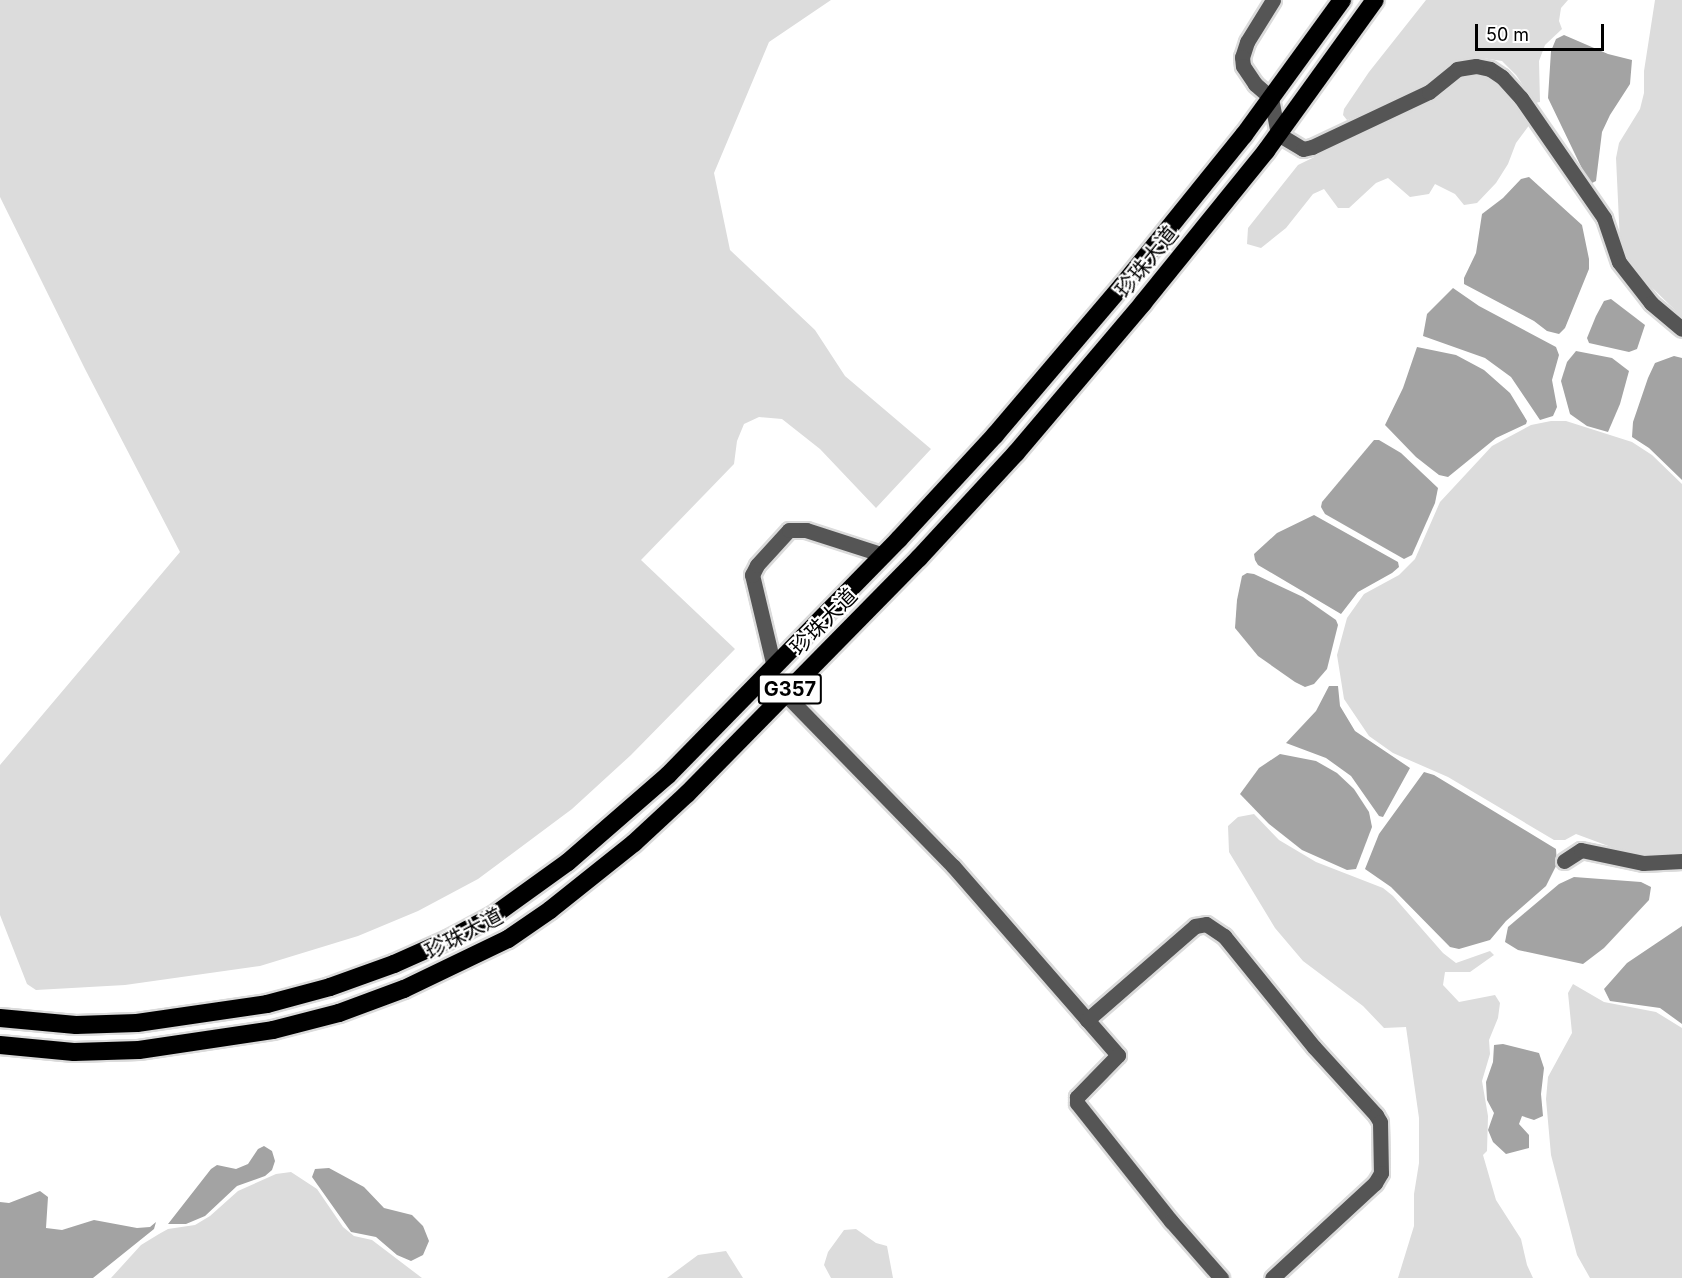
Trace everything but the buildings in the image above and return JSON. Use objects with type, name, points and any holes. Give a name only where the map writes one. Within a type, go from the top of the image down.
[{"type":"highway","name":"珍珠大道","points":[[0,1018],[76,1025],[137,1023],[234,1010],[330,987],[394,964],[448,940],[493,916],[534,888],[616,822],[774,667],[884,555],[995,435],[1122,286],[1271,98],[1342,0]]},
{"type":"highway","name":"珍珠大道","points":[[0,1045],[74,1052],[139,1050],[273,1030],[339,1013],[404,989],[508,939],[550,910],[634,843],[687,794],[919,558],[1016,453],[1143,303],[1278,134],[1375,0]]},
{"type":"street","points":[[1273,0],[1247,42],[1242,57],[1243,66],[1255,84],[1271,98],[1278,134],[1303,149],[1312,147],[1429,92],[1457,69],[1476,66],[1490,69],[1521,98],[1604,218],[1619,262],[1651,303],[1682,329]]},
{"type":"street","points":[[774,667],[752,575],[757,565],[789,530],[806,530],[884,555]]},
{"type":"street","points":[[785,694],[953,866],[1118,1055],[1077,1097],[1077,1103],[1170,1221],[1221,1278]]},
{"type":"street","points":[[1564,861],[1581,850],[1643,863],[1682,861]]},
{"type":"street","points":[[1087,1020],[1195,926],[1206,924],[1224,936],[1314,1047],[1376,1115],[1380,1122],[1381,1173],[1375,1183],[1272,1278]]},
{"type":"shaded area","points":[[0,0],[831,0],[769,42],[714,173],[730,250],[815,330],[845,376],[931,449],[876,508],[820,449],[782,419],[759,417],[744,424],[737,441],[734,464],[641,560],[735,649],[631,755],[572,809],[478,879],[418,911],[358,936],[260,966],[125,985],[36,990],[27,984],[0,915],[0,765],[180,552],[85,369],[0,197]]},
{"type":"shaded area","points":[[1426,0],[1568,0],[1561,8],[1559,21],[1562,29],[1545,45],[1539,61],[1540,102],[1535,103],[1516,75],[1502,61],[1482,58],[1454,63],[1408,97],[1347,120],[1343,115],[1344,109],[1369,72]]},
{"type":"shaded area","points":[[1655,0],[1682,0],[1682,317],[1632,268],[1620,243],[1616,158],[1619,143],[1640,109],[1644,93],[1644,71]]},
{"type":"shaded area","points":[[1564,35],[1608,54],[1632,60],[1630,84],[1602,132],[1596,181],[1592,183],[1586,177],[1548,98],[1551,51],[1556,39]]},
{"type":"shaded area","points":[[1468,75],[1489,75],[1498,81],[1517,102],[1530,124],[1516,143],[1508,164],[1496,183],[1477,203],[1464,205],[1455,194],[1435,184],[1429,194],[1410,197],[1388,178],[1376,183],[1349,208],[1338,208],[1324,189],[1313,194],[1286,228],[1261,248],[1247,244],[1248,228],[1298,165],[1431,100]]},
{"type":"shaded area","points":[[1529,177],[1582,225],[1589,259],[1589,269],[1565,328],[1559,334],[1547,331],[1534,321],[1464,284],[1464,278],[1476,253],[1482,214],[1503,198],[1521,179]]},
{"type":"shaded area","points":[[1453,288],[1479,306],[1556,347],[1559,355],[1552,380],[1557,407],[1553,416],[1540,420],[1511,377],[1485,358],[1423,336],[1427,314]]},
{"type":"shaded area","points":[[1611,299],[1645,325],[1637,349],[1629,352],[1589,343],[1587,338],[1596,316],[1604,301]]},
{"type":"shaded area","points":[[1417,347],[1456,355],[1484,370],[1510,393],[1527,421],[1526,424],[1496,438],[1448,477],[1439,475],[1416,457],[1385,425],[1403,388]]},
{"type":"shaded area","points":[[1576,351],[1612,358],[1629,371],[1620,404],[1608,432],[1587,426],[1570,414],[1561,381],[1567,362]]},
{"type":"shaded area","points":[[1674,356],[1682,358],[1682,480],[1649,448],[1632,437],[1633,422],[1655,363]]},
{"type":"shaded area","points":[[1566,421],[1632,442],[1652,455],[1682,484],[1682,854],[1652,856],[1611,847],[1576,834],[1565,840],[1554,840],[1448,777],[1393,753],[1369,736],[1344,699],[1337,655],[1347,618],[1364,594],[1399,575],[1415,559],[1440,502],[1492,446],[1531,425]]},
{"type":"shaded area","points":[[1374,440],[1379,440],[1401,453],[1438,488],[1435,503],[1412,555],[1404,559],[1325,514],[1321,507],[1322,502]]},
{"type":"shaded area","points":[[1314,515],[1398,562],[1399,567],[1392,573],[1358,592],[1341,614],[1258,565],[1255,560],[1254,554],[1277,533]]},
{"type":"shaded area","points":[[1247,573],[1254,574],[1303,597],[1336,620],[1338,625],[1327,669],[1314,684],[1305,687],[1295,682],[1258,656],[1235,628],[1242,576]]},
{"type":"shaded area","points":[[1329,686],[1338,686],[1340,706],[1355,731],[1410,768],[1383,817],[1379,816],[1351,776],[1326,758],[1286,743],[1316,711]]},
{"type":"shaded area","points":[[1280,754],[1316,761],[1337,773],[1354,789],[1369,812],[1372,827],[1356,869],[1347,870],[1302,850],[1269,824],[1240,794],[1259,768]]},
{"type":"shaded area","points":[[1424,772],[1434,775],[1556,849],[1557,864],[1546,886],[1506,921],[1490,940],[1459,949],[1450,947],[1391,887],[1365,869],[1379,834]]},
{"type":"shaded area","points":[[1254,814],[1279,840],[1316,862],[1383,888],[1393,896],[1443,953],[1456,963],[1490,951],[1494,955],[1470,972],[1445,972],[1443,985],[1459,1002],[1495,995],[1500,1003],[1498,1018],[1489,1040],[1490,1054],[1482,1081],[1488,1116],[1487,1151],[1483,1155],[1496,1200],[1521,1239],[1527,1265],[1533,1278],[1398,1278],[1414,1226],[1414,1194],[1419,1163],[1419,1118],[1406,1027],[1384,1028],[1363,1006],[1303,961],[1275,928],[1229,852],[1228,826],[1238,817]]},
{"type":"shaded area","points":[[1574,877],[1641,882],[1651,887],[1649,900],[1604,948],[1583,964],[1518,950],[1505,942],[1508,927],[1559,884]]},
{"type":"shaded area","points":[[1682,926],[1682,1024],[1660,1008],[1610,1001],[1604,989],[1627,963]]},
{"type":"shaded area","points":[[1573,984],[1604,1002],[1656,1012],[1682,1028],[1682,1278],[1590,1278],[1577,1255],[1551,1155],[1546,1099],[1548,1077],[1572,1033],[1568,993]]},
{"type":"shaded area","points":[[1503,1044],[1539,1053],[1544,1068],[1541,1094],[1543,1116],[1534,1120],[1522,1116],[1519,1124],[1529,1135],[1529,1148],[1506,1154],[1493,1142],[1488,1130],[1494,1113],[1487,1100],[1486,1082],[1493,1062],[1494,1045]]},
{"type":"shaded area","points":[[264,1146],[272,1151],[275,1161],[272,1170],[265,1176],[237,1186],[205,1216],[186,1224],[168,1224],[211,1169],[217,1165],[236,1169],[248,1164],[258,1149]]},
{"type":"shaded area","points":[[329,1168],[364,1187],[384,1208],[412,1215],[423,1226],[429,1241],[423,1255],[411,1261],[397,1255],[376,1237],[351,1232],[312,1177],[315,1169]]},
{"type":"shaded area","points":[[291,1172],[317,1189],[343,1227],[354,1236],[372,1240],[422,1278],[111,1278],[141,1245],[159,1234],[168,1229],[195,1225],[210,1216],[238,1191],[276,1174]]},
{"type":"shaded area","points":[[40,1191],[48,1197],[46,1228],[62,1230],[94,1220],[137,1228],[150,1227],[156,1222],[154,1229],[93,1278],[0,1278],[0,1202],[9,1203]]},
{"type":"shaded area","points":[[856,1229],[876,1243],[887,1246],[893,1278],[831,1278],[824,1265],[828,1252],[844,1230]]},
{"type":"shaded area","points":[[726,1251],[743,1278],[667,1278],[698,1255]]}]
